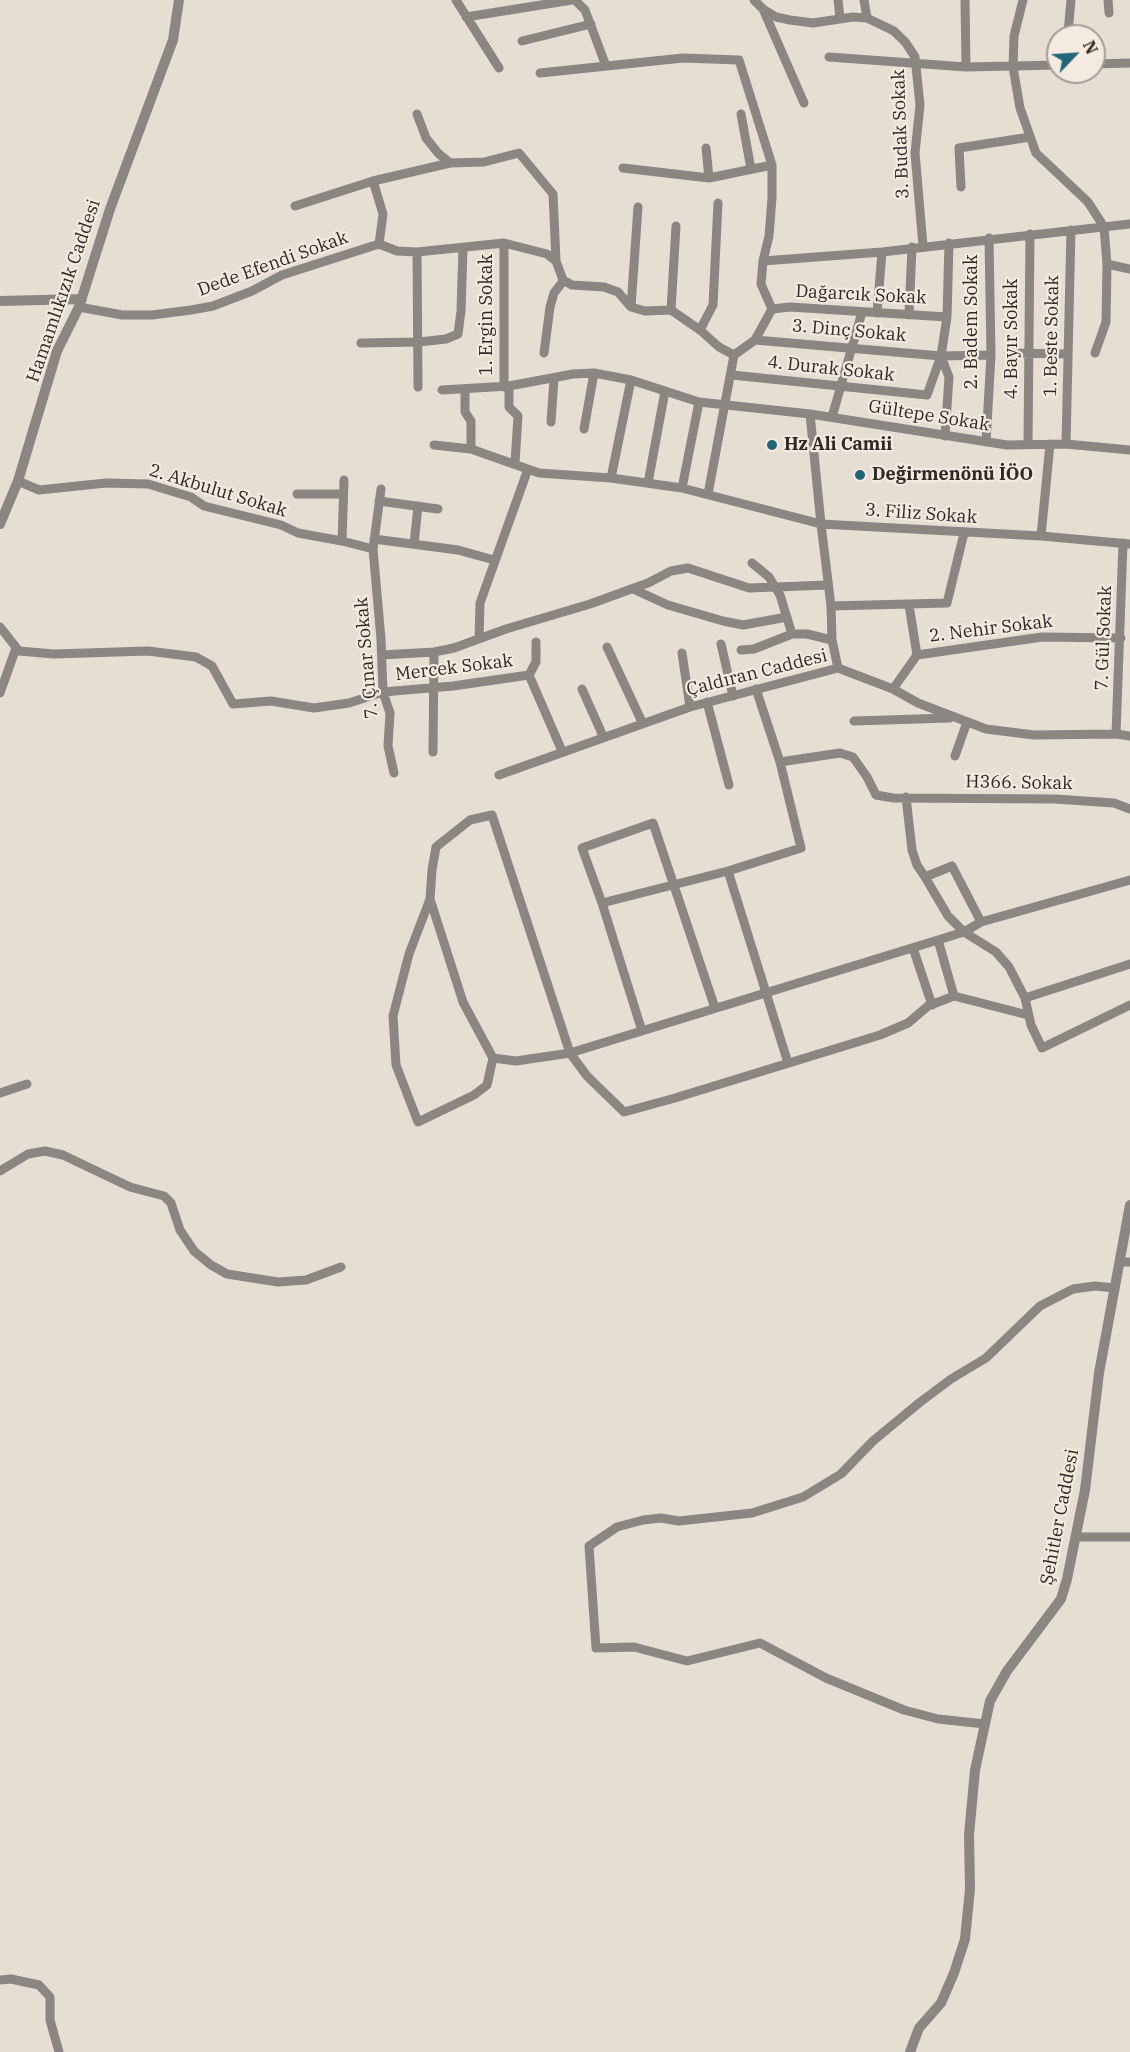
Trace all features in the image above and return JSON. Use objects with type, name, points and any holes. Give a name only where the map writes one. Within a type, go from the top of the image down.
[{"type":"street","name":"Hamamlıkızık Caddesi","points":[[0,524],[18,481],[57,351],[81,303],[110,209],[173,40],[179,0]]},
{"type":"street","points":[[456,0],[499,68]]},
{"type":"street","points":[[466,16],[573,0],[585,10],[606,66]]},
{"type":"street","points":[[754,0],[776,17],[813,23],[840,18],[867,18],[894,31],[906,43],[915,60]]},
{"type":"street","points":[[838,0],[840,18]]},
{"type":"street","points":[[864,0],[867,18]]},
{"type":"street","points":[[965,0],[966,67]]},
{"type":"street","points":[[1023,0],[1014,36],[1013,67],[1020,108],[1030,137],[1036,153],[1088,202],[1104,226],[1107,264],[1106,322],[1095,353]]},
{"type":"street","points":[[1069,24],[1071,0]]},
{"type":"street","points":[[1108,0],[1109,13]]},
{"type":"street","points":[[763,9],[804,103]]},
{"type":"street","points":[[522,41],[591,24]]},
{"type":"street","points":[[829,57],[915,60],[966,67],[1046,66]]},
{"type":"street","points":[[540,73],[683,58],[739,60],[772,165],[769,236],[763,261],[761,284],[772,309],[755,340],[734,355],[708,494]]},
{"type":"street","name":"3. Budak Sokak","points":[[915,60],[920,105],[915,153],[923,246]]},
{"type":"street","points":[[1106,64],[1130,63]]},
{"type":"street","points":[[417,114],[426,138],[450,163]]},
{"type":"street","points":[[741,114],[751,169]]},
{"type":"street","points":[[961,186],[959,148],[1030,137]]},
{"type":"street","points":[[706,148],[709,178]]},
{"type":"street","points":[[295,206],[373,181],[450,163],[484,162],[519,153],[553,194],[556,261],[564,280],[572,285],[604,287],[618,292],[630,307],[645,311],[671,310],[700,330],[719,347],[734,355]]},
{"type":"street","points":[[623,168],[709,178],[772,165]]},
{"type":"street","points":[[373,181],[383,214],[379,244],[397,251],[417,252],[504,243],[548,254],[556,261]]},
{"type":"street","points":[[700,330],[713,305],[718,203]]},
{"type":"street","points":[[630,307],[638,207]]},
{"type":"street","points":[[763,261],[882,252],[989,238],[1130,224]]},
{"type":"street","points":[[671,310],[676,226]]},
{"type":"street","name":"1. Beste Sokak","points":[[1066,444],[1071,230]]},
{"type":"street","name":"4. Bayır Sokak","points":[[1028,444],[1030,234]]},
{"type":"street","name":"2. Badem Sokak","points":[[986,442],[991,355],[989,238]]},
{"type":"street","name":"1. Ergin Sokak","points":[[504,243],[506,387],[509,407],[518,416],[515,463]]},
{"type":"street","points":[[945,436],[949,377],[941,356],[947,317],[949,243]]},
{"type":"street","name":"Dede Efendi Sokak","points":[[81,303],[122,315],[152,315],[213,306],[252,291],[282,275],[379,244]]},
{"type":"street","points":[[909,315],[912,247]]},
{"type":"street","points":[[362,344],[419,342],[446,339],[458,334],[463,248]]},
{"type":"street","points":[[417,252],[418,387]]},
{"type":"street","points":[[877,313],[882,252]]},
{"type":"street","points":[[1107,264],[1130,269]]},
{"type":"street","points":[[544,353],[550,307],[554,293],[564,280]]},
{"type":"street","points":[[0,301],[81,303]]},
{"type":"street","name":"Dağarcık Sokak","points":[[772,309],[790,307],[947,317]]},
{"type":"street","points":[[832,417],[850,347],[862,312]]},
{"type":"street","name":"3. Dinç Sokak","points":[[755,340],[941,356],[991,355]]},
{"type":"street","points":[[1009,353],[1068,354]]},
{"type":"street","name":"4. Durak Sokak","points":[[732,375],[927,396],[941,356]]},
{"type":"street","points":[[584,429],[594,373]]},
{"type":"street","name":"Gültepe Sokak","points":[[442,390],[506,387],[573,374],[594,373],[631,380],[699,402],[832,417],[1007,445],[1066,444],[1130,450]]},
{"type":"street","points":[[551,422],[554,379]]},
{"type":"street","points":[[611,478],[631,380]]},
{"type":"street","points":[[465,389],[465,412],[471,421],[471,449]]},
{"type":"street","points":[[648,483],[665,391]]},
{"type":"street","points":[[682,488],[699,402]]},
{"type":"street","points":[[810,414],[831,606],[832,640],[838,668]]},
{"type":"street","points":[[1041,536],[1050,444]]},
{"type":"street","name":"3. Filiz Sokak","points":[[434,445],[471,449],[539,473],[611,478],[682,488],[821,524],[1041,536],[1127,544]]},
{"type":"street","points":[[479,638],[480,603],[528,469]]},
{"type":"street","points":[[342,541],[344,480]]},
{"type":"street","name":"2. Akbulut Sokak","points":[[18,481],[39,490],[106,483],[148,484],[191,497],[204,506],[281,525],[298,533],[373,544]]},
{"type":"street","name":"7. Çınar Sokak","points":[[381,489],[373,544],[383,693],[390,713],[388,746],[394,773]]},
{"type":"street","points":[[297,494],[343,494]]},
{"type":"street","points":[[380,501],[438,509]]},
{"type":"street","points":[[414,544],[417,506]]},
{"type":"street","points":[[831,606],[947,603],[964,533]]},
{"type":"street","points":[[373,544],[414,544],[458,550],[494,560]]},
{"type":"street","name":"7. Gül Sokak","points":[[1116,734],[1127,544]]},
{"type":"street","points":[[752,563],[769,577],[780,595],[792,634]]},
{"type":"street","points":[[382,655],[434,652],[454,648],[633,589],[671,571],[688,568],[749,588],[828,585]]},
{"type":"street","points":[[633,589],[668,605],[743,625],[787,617]]},
{"type":"street","name":"2. Nehir Sokak","points":[[909,604],[917,655],[1042,637],[1121,638]]},
{"type":"street","points":[[0,627],[16,648],[0,693]]},
{"type":"street","points":[[741,650],[754,649],[792,634],[807,634],[832,640]]},
{"type":"street","points":[[536,642],[536,662],[529,675],[562,751]]},
{"type":"street","points":[[721,644],[733,696]]},
{"type":"street","points":[[607,647],[642,722]]},
{"type":"street","name":"Mercek Sokak","points":[[16,648],[19,651],[54,654],[148,651],[196,657],[212,666],[233,704],[271,701],[314,708],[349,704],[383,693],[529,675]]},
{"type":"street","points":[[433,752],[434,652]]},
{"type":"street","points":[[682,653],[690,707]]},
{"type":"street","points":[[893,688],[917,655]]},
{"type":"street","name":"Çaldıran Caddesi","points":[[499,775],[642,722],[707,702],[838,668],[893,688],[918,703],[986,729],[1034,735],[1116,734],[1130,736]]},
{"type":"street","points":[[582,689],[603,736]]},
{"type":"street","points":[[602,903],[728,871],[801,848],[780,762],[756,689]]},
{"type":"street","points":[[707,702],[729,785]]},
{"type":"street","points":[[854,721],[956,718]]},
{"type":"street","points":[[956,756],[967,722]]},
{"type":"street","name":"H366. Sokak","points":[[780,762],[840,753],[853,757],[876,795],[893,798],[1055,800],[1114,803],[1130,808]]},
{"type":"street","points":[[906,797],[912,850],[917,865],[948,915],[964,932],[996,952],[1009,967],[1025,998],[1031,1025],[1042,1048],[1130,1005]]},
{"type":"street","points":[[430,899],[463,1002],[493,1059],[487,1084],[480,1090],[418,1122],[396,1065],[393,1016],[409,954],[430,899],[435,848],[470,820],[492,815],[570,1053],[586,1077],[624,1112],[880,1035],[908,1023],[932,1005],[954,996],[1028,1015]]},
{"type":"street","points":[[642,1031],[602,903],[582,849],[653,823],[715,1008]]},
{"type":"street","points":[[926,878],[952,867],[981,922]]},
{"type":"street","points":[[728,871],[788,1063]]},
{"type":"street","points":[[493,1059],[516,1061],[570,1053],[964,932],[981,922],[1130,880]]},
{"type":"street","points":[[938,940],[954,996]]},
{"type":"street","points":[[913,948],[932,1005]]},
{"type":"street","points":[[1025,998],[1130,964]]},
{"type":"street","points":[[0,1093],[27,1084]]},
{"type":"street","points":[[0,1171],[27,1154],[45,1151],[63,1155],[130,1187],[164,1196],[171,1203],[180,1230],[194,1251],[211,1265],[228,1274],[278,1282],[306,1280],[341,1267]]},
{"type":"street","name":"Şehitler Caddesi","points":[[910,2052],[919,2028],[941,2003],[965,1940],[969,1889],[969,1835],[975,1770],[990,1701],[1007,1671],[1061,1599],[1077,1537],[1099,1372],[1115,1288],[1125,1262],[1130,1205]]},
{"type":"street","points":[[985,1724],[938,1719],[904,1710],[826,1678],[760,1643],[687,1661],[634,1647],[596,1648],[589,1546],[617,1527],[643,1520],[661,1518],[679,1521],[752,1513],[803,1497],[842,1473],[873,1441],[927,1397],[986,1358],[1040,1306],[1073,1289],[1095,1286],[1115,1288]]},
{"type":"street","points":[[1077,1537],[1130,1537]]},
{"type":"street","points":[[0,1980],[11,1979],[39,1985],[50,1997],[50,2020],[59,2052]]},
{"type":"place","name":"Hz Ali Camii","points":[[772,445]]},
{"type":"place","name":"Değirmenönü İÖO","points":[[860,475]]}]
